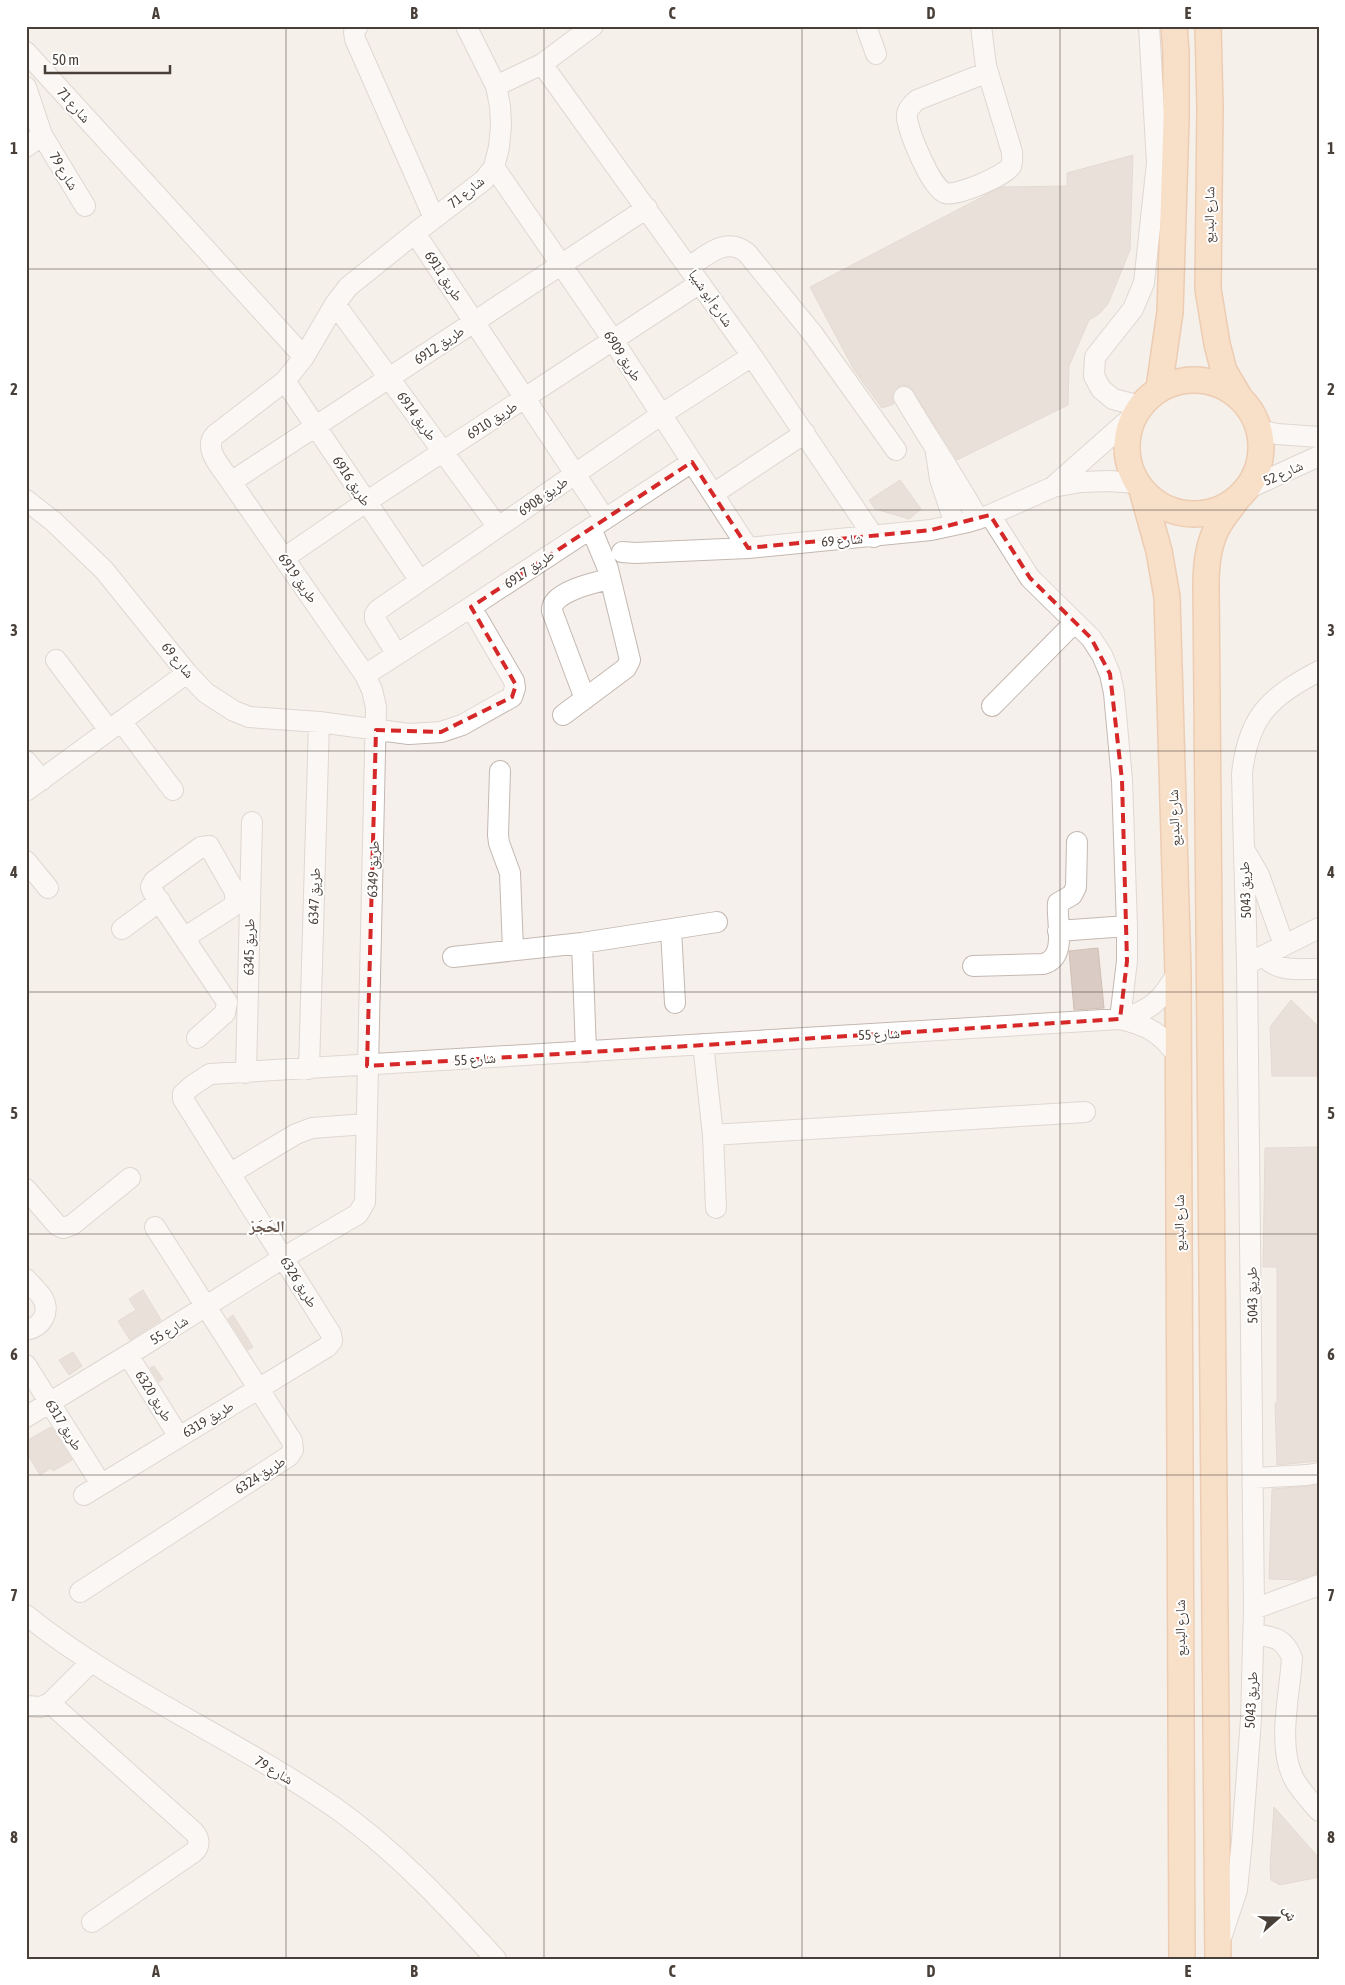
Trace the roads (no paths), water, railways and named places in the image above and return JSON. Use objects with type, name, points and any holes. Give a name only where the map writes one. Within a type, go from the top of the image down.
[{"type":"main road","points":[[1159,388],[1170,312],[1176,121],[1174,26]]},
{"type":"main road","name":"شارع البديع","points":[[1208,26],[1210,107],[1208,289],[1215,335],[1224,371],[1240,398]]},
{"type":"main road","points":[[1217,1954],[1206,570],[1212,541],[1217,528],[1242,494],[1255,476],[1260,461],[1261,445],[1259,430],[1252,412],[1240,398],[1222,385],[1201,379],[1179,380],[1159,388],[1144,400],[1137,411],[1126,438],[1128,461],[1139,486],[1158,504],[1178,512],[1198,514],[1219,510],[1242,494]]},
{"type":"main road","name":"شارع البديع","points":[[1139,486],[1159,550],[1168,597],[1179,1057],[1182,1959]]},
{"type":"street","points":[[358,26],[354,32],[354,39],[434,218]]},
{"type":"street","points":[[466,26],[496,86],[542,64],[593,26]]},
{"type":"street","points":[[866,26],[876,54]]},
{"type":"street","points":[[981,26],[988,72],[1012,152],[1012,165],[1006,172],[992,180],[951,194],[944,192],[932,180],[923,163],[907,118],[909,108],[917,100],[988,72]]},
{"type":"street","points":[[1137,411],[1114,399],[1101,389],[1094,376],[1095,357],[1133,309],[1144,283],[1157,164],[1149,26]]},
{"type":"street","name":"شارع 71","points":[[26,52],[304,357]]},
{"type":"street","name":"شارع أبو شيبا","points":[[542,64],[752,356],[806,433],[874,537]]},
{"type":"street","name":"شارع 71","points":[[231,482],[212,452],[210,447],[212,438],[285,381],[304,357],[335,304],[348,287],[484,180],[494,167],[500,147],[502,126],[496,86]]},
{"type":"street","name":"شارع 79","points":[[26,87],[34,141],[85,206]]},
{"type":"street","name":"طريق 6909","points":[[494,167],[613,340],[748,548]]},
{"type":"street","name":"طريق 6912","points":[[231,482],[647,208]]},
{"type":"street","name":"طريق 6911","points":[[415,233],[575,474],[598,523],[630,660],[626,668],[585,699]]},
{"type":"street","name":"طريق 6910","points":[[284,558],[613,340],[695,275],[721,246],[735,246],[746,253],[818,341],[896,450]]},
{"type":"street","name":"طريق 6914","points":[[335,304],[498,527]]},
{"type":"street","name":"طريق 6908","points":[[396,654],[375,619],[375,614],[378,610],[662,414],[752,356]]},
{"type":"street","name":"طريق 6916","points":[[285,381],[420,581]]},
{"type":"street","points":[[904,397],[936,451],[984,517],[1042,592],[1091,638],[1102,655],[1110,674],[1114,693],[1122,780],[1127,926],[1127,961],[1120,1019]]},
{"type":"street","name":"شارع 69","points":[[1053,487],[1137,411]]},
{"type":"street","points":[[1259,430],[1277,434],[1319,437]]},
{"type":"street","points":[[713,494],[806,433]]},
{"type":"street","points":[[936,451],[938,470],[955,524]]},
{"type":"street","name":"شارع 52","points":[[1242,494],[1319,456]]},
{"type":"street","name":"طريق 6917","points":[[365,675],[692,462]]},
{"type":"street","name":"شارع 69","points":[[622,552],[748,548],[874,537],[955,524],[984,517],[1053,487],[1081,482],[1109,481],[1139,486]]},
{"type":"street","name":"طريق 6919","points":[[231,482],[365,675]]},
{"type":"street","name":"شارع 69","points":[[26,500],[52,521],[104,570],[187,673],[206,693],[234,711],[249,716],[319,722],[408,734],[441,732],[462,725],[512,696],[515,693],[516,685],[471,607]]},
{"type":"street","points":[[563,715],[585,699],[552,611],[552,605],[555,601],[581,586],[610,579]]},
{"type":"street","points":[[992,706],[1075,622]]},
{"type":"street","points":[[56,660],[173,790]]},
{"type":"street","name":"طريق 5043","points":[[1217,1954],[1238,1882],[1251,1719],[1254,1634],[1255,960],[1244,850],[1242,774],[1244,752],[1251,731],[1262,712],[1278,696],[1319,671]]},
{"type":"street","points":[[26,761],[34,785],[187,673]]},
{"type":"street","name":"طريق 6349","points":[[365,675],[372,690],[376,707],[367,1066]]},
{"type":"street","name":"طريق 6347","points":[[309,1070],[319,722]]},
{"type":"street","points":[[500,771],[498,835],[510,873],[513,950]]},
{"type":"street","name":"طريق 6345","points":[[246,1073],[252,822]]},
{"type":"street","points":[[973,966],[1048,962],[1056,955],[1058,950],[1058,904],[1060,900],[1072,895],[1076,887],[1077,842]]},
{"type":"street","points":[[184,938],[234,904],[235,892],[212,849],[205,846],[154,881],[152,890],[184,938],[226,1000],[228,1006],[225,1013],[197,1038]]},
{"type":"street","points":[[1244,850],[1259,875],[1284,945]]},
{"type":"street","points":[[26,861],[48,888]]},
{"type":"street","points":[[222,868],[251,863]]},
{"type":"street","points":[[122,929],[160,902]]},
{"type":"street","points":[[453,957],[582,943],[717,922]]},
{"type":"street","points":[[1058,931],[1127,926]]},
{"type":"street","points":[[1255,960],[1319,928]]},
{"type":"street","points":[[670,930],[675,1003]]},
{"type":"street","points":[[582,943],[586,1052]]},
{"type":"street","points":[[1255,960],[1279,968],[1316,969]]},
{"type":"street","name":"شارع 55","points":[[26,1417],[283,1258],[352,1218],[362,1208],[365,1202],[367,1066],[1120,1019],[1137,1015],[1154,1004],[1165,993],[1178,972]]},
{"type":"street","name":"شارع 55","points":[[1120,1019],[1141,1024],[1151,1029],[1168,1043],[1179,1057]]},
{"type":"street","points":[[703,1044],[713,1135],[716,1208]]},
{"type":"street","points":[[246,1073],[367,1066]]},
{"type":"street","name":"طريق 6326","points":[[246,1073],[210,1074],[193,1085],[182,1096],[183,1100],[231,1173],[331,1334],[332,1341]]},
{"type":"street","points":[[713,1135],[1085,1112]]},
{"type":"street","points":[[231,1173],[296,1134],[312,1128],[366,1124]]},
{"type":"street","points":[[26,1189],[57,1225],[63,1228],[72,1225],[130,1178]]},
{"type":"street","name":"طريق 6324","points":[[80,1592],[291,1454],[293,1445],[259,1388],[155,1227]]},
{"type":"street","points":[[26,1279],[42,1298],[46,1307],[45,1316],[41,1323],[33,1329],[26,1330]]},
{"type":"street","name":"طريق 6319","points":[[84,1495],[332,1341]]},
{"type":"street","name":"طريق 6320","points":[[128,1355],[179,1437]]},
{"type":"street","name":"طريق 6317","points":[[26,1365],[101,1484]]},
{"type":"street","points":[[1254,1478],[1319,1473]]},
{"type":"street","points":[[1254,1609],[1319,1585]]},
{"type":"street","name":"شارع 79","points":[[26,1615],[91,1662],[280,1773],[334,1807],[385,1847],[432,1890],[496,1959]]},
{"type":"street","points":[[1254,1634],[1281,1640],[1288,1648],[1292,1658],[1286,1726],[1286,1757],[1292,1776],[1300,1790],[1319,1811]]},
{"type":"street","points":[[26,1706],[41,1707],[50,1704],[91,1662]]},
{"type":"street","points":[[50,1704],[194,1832],[198,1838],[198,1848],[194,1852],[92,1922]]},
{"type":"district","name":"الحَجَرْ","points":[[267,1226]]}]
